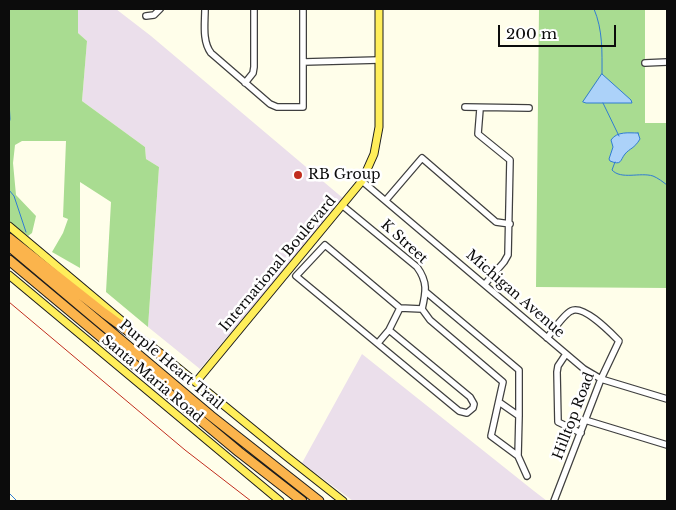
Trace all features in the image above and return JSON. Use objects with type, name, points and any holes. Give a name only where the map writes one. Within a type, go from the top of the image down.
[{"type":"highway","points":[[9,238],[104,313],[164,357]]},
{"type":"highway","name":"Purple Heart Trail","points":[[9,246],[211,416],[319,501]]},
{"type":"highway","name":"Purple Heart Trail","points":[[9,260],[239,452],[301,501]]},
{"type":"highway","points":[[9,267],[53,298]]},
{"type":"main road","name":"International Boulevard","points":[[196,382],[362,181],[378,140],[380,115],[379,9]]},
{"type":"main road","points":[[9,226],[164,357],[343,501]]},
{"type":"main road","name":"Santa Maria Road","points":[[9,275],[280,501]]},
{"type":"street","points":[[146,16],[154,16],[160,9]]},
{"type":"street","points":[[206,9],[207,48],[214,57],[273,106],[303,107],[303,9]]},
{"type":"street","points":[[245,83],[254,68],[254,9]]},
{"type":"street","points":[[304,62],[379,60]]},
{"type":"street","points":[[645,63],[667,62]]},
{"type":"street","points":[[464,107],[480,109],[529,108]]},
{"type":"street","points":[[480,109],[478,134],[510,160],[508,255],[485,284]]},
{"type":"street","points":[[386,200],[422,158],[496,222],[510,224]]},
{"type":"street","name":"Michigan Avenue","points":[[362,181],[584,369],[601,379],[667,399]]},
{"type":"street","name":"K Street","points":[[343,206],[417,267],[425,279],[426,292]]},
{"type":"street","points":[[389,330],[470,396],[474,404],[470,412],[459,411],[296,276],[324,245],[400,308],[422,309]]},
{"type":"street","points":[[518,456],[519,370],[426,292],[422,309],[430,320],[503,382],[491,436],[518,456],[528,476]]},
{"type":"street","points":[[378,343],[389,330],[400,308]]},
{"type":"street","name":"Hilltop Road","points":[[547,338],[570,311],[578,309],[585,311],[619,341],[601,379],[554,501]]},
{"type":"street","points":[[566,354],[558,366],[557,372],[558,422],[581,433]]},
{"type":"street","points":[[499,402],[519,416]]},
{"type":"street","points":[[585,420],[667,445]]},
{"type":"shaded area","points":[[78,9],[116,9],[151,36],[344,199],[200,369],[148,327],[159,167],[146,159],[145,147],[82,101],[87,41],[78,33]]},
{"type":"shaded area","points":[[362,354],[547,501],[353,501],[302,463]]},
{"type":"green space","points":[[9,9],[78,9],[78,33],[87,41],[82,101],[145,147],[146,159],[159,167],[148,327],[106,292],[111,202],[80,182],[80,268],[52,252],[63,233],[68,219],[63,217],[66,141],[22,141],[15,145],[13,163],[16,195],[36,216],[32,233],[28,236],[9,221]]},
{"type":"green space","points":[[539,9],[645,9],[645,123],[667,123],[667,288],[536,287]]},
{"type":"water","points":[[602,74],[631,100],[632,103],[583,102]]},
{"type":"water","points":[[638,133],[640,139],[619,163],[610,161],[613,147],[611,140],[616,135]]},
{"type":"waterway","points":[[594,9],[602,49],[602,74]]},
{"type":"waterway","points":[[9,101],[9,124]]},
{"type":"waterway","points":[[603,103],[619,136]]},
{"type":"waterway","points":[[615,162],[612,170],[620,175],[653,176],[667,185]]},
{"type":"waterway","points":[[9,190],[14,196],[26,232]]},
{"type":"waterway","points":[[9,493],[17,501]]},
{"type":"railway","points":[[9,302],[185,450],[251,501]]},
{"type":"place","name":"RB Group","points":[[298,175]]}]
